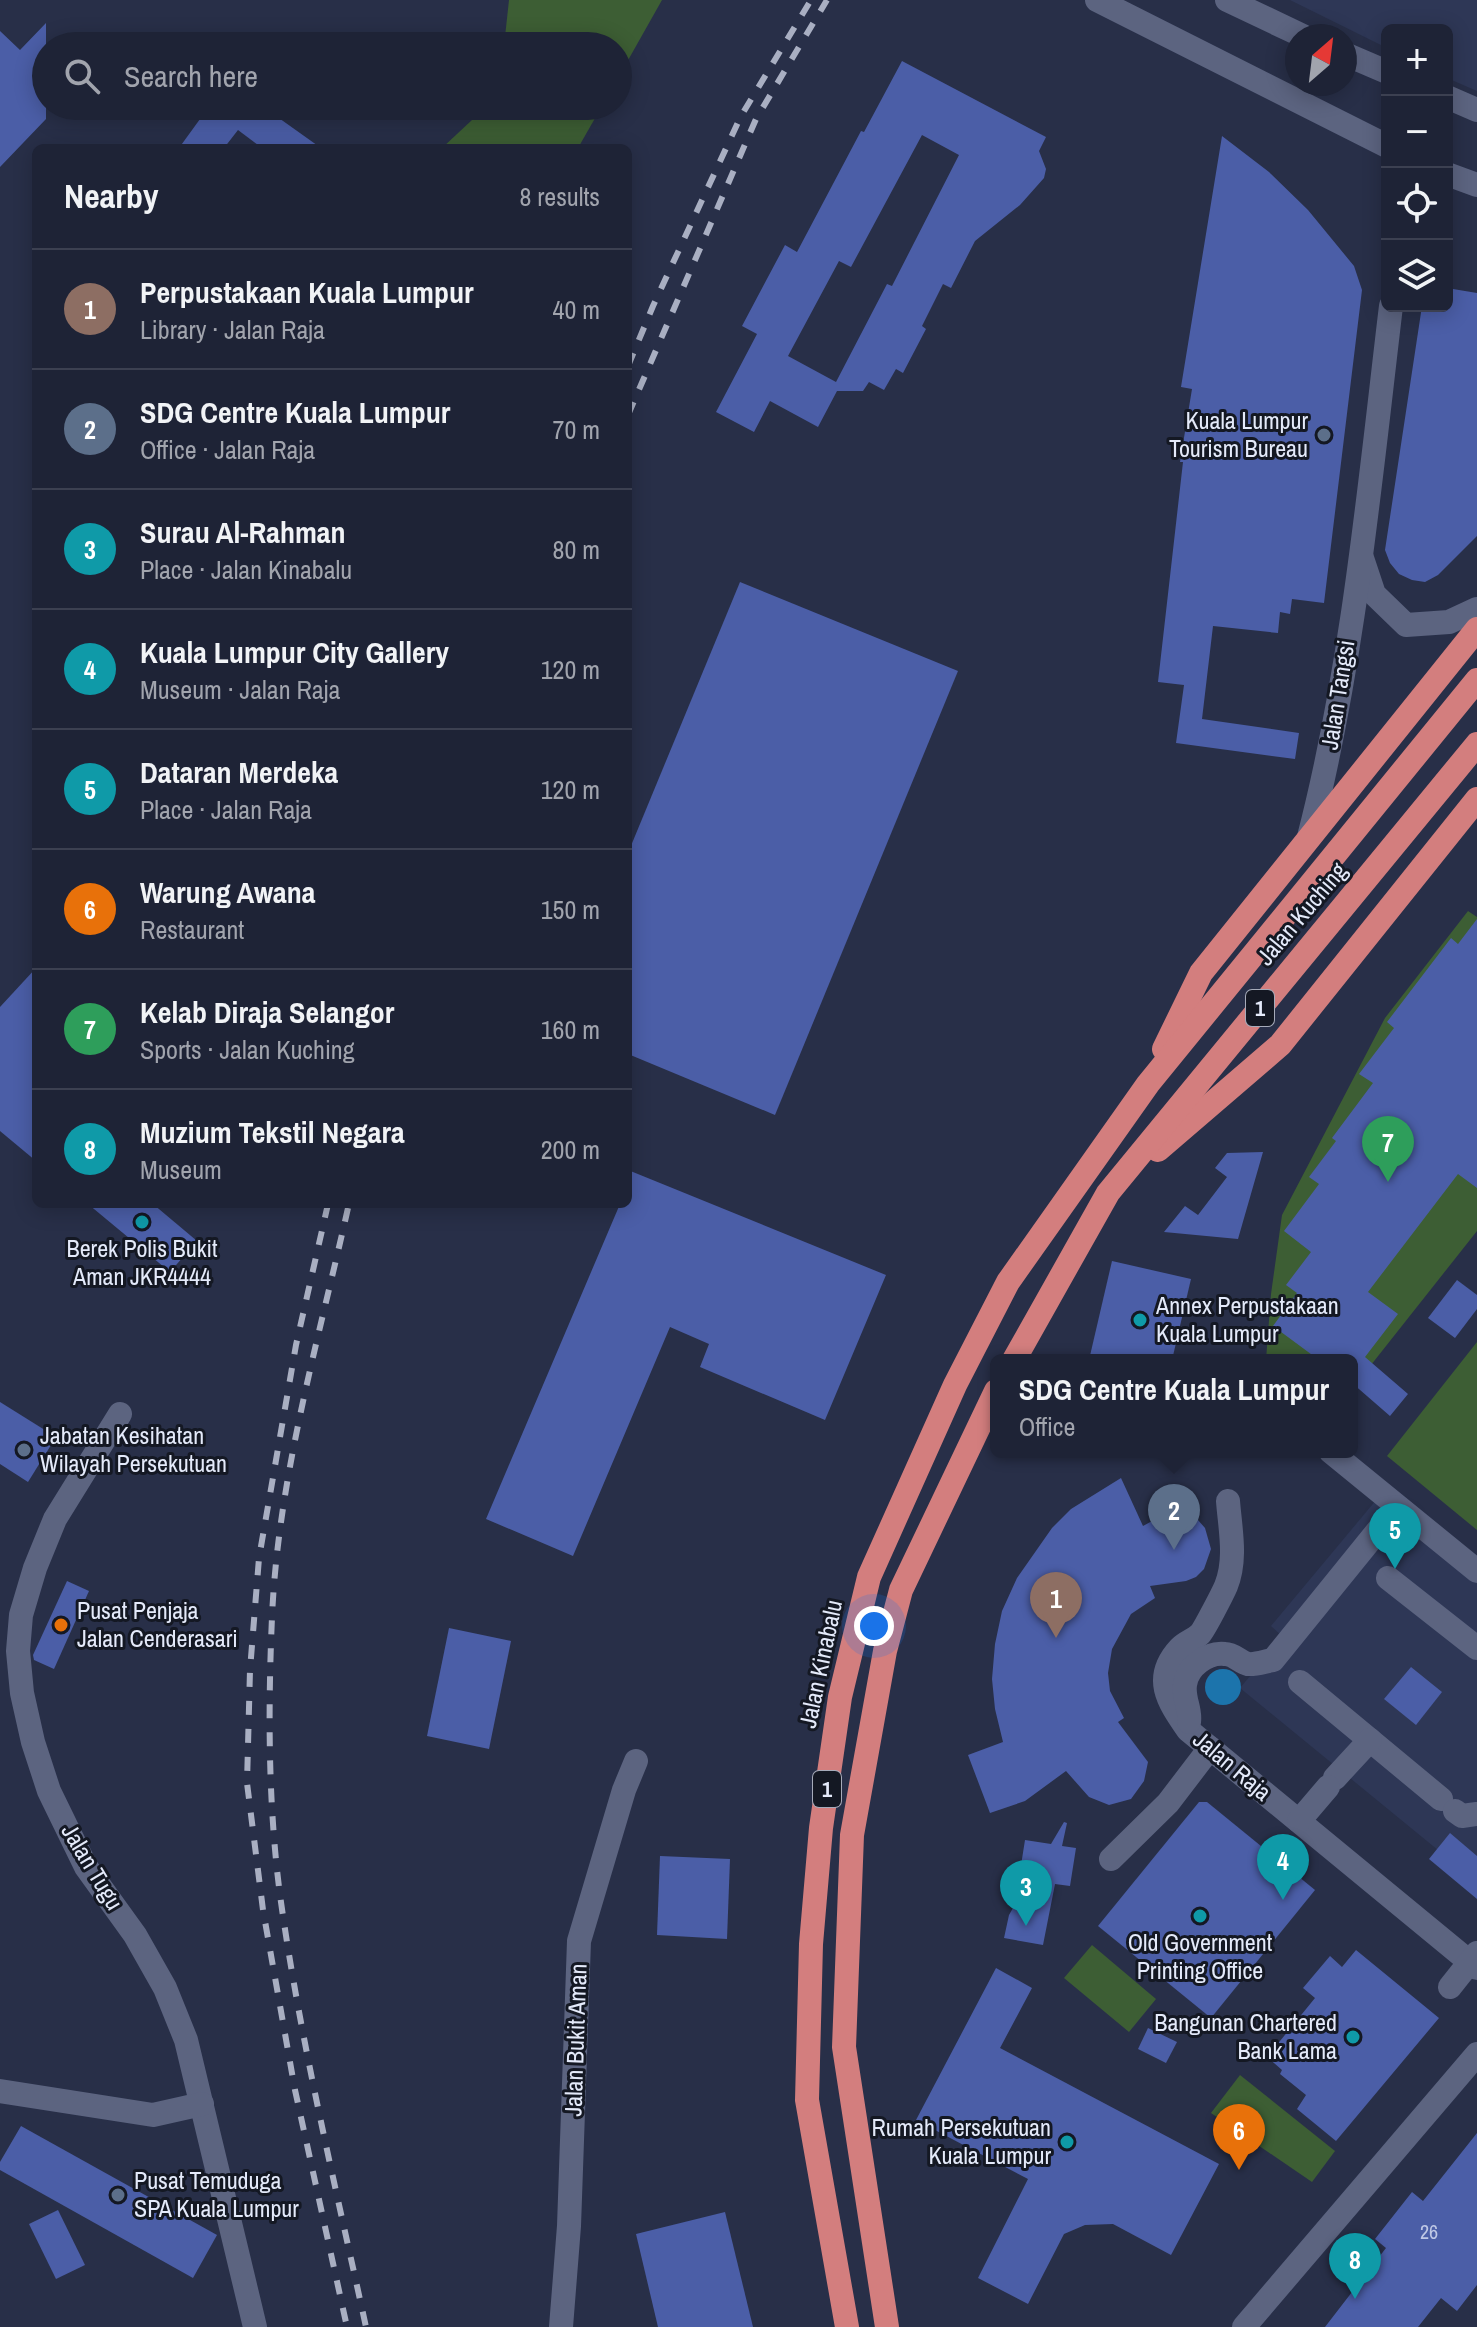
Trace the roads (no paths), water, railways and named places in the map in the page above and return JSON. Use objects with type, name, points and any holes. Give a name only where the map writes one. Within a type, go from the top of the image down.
[{"type":"highway","points":[[1148,1084],[1201,973],[1477,629]]},
{"type":"highway","name":"Jalan Kuching","points":[[1148,1084],[1477,680]]},
{"type":"highway","name":"Jalan Kuching","points":[[1108,1193],[1477,744]]},
{"type":"highway","points":[[1108,1193],[1280,1045],[1477,799]]},
{"type":"highway","name":"Jalan Kinabalu","points":[[847,2327],[807,2100],[811,1944],[821,1828],[840,1697],[853,1637],[869,1577],[955,1385],[1008,1282],[1148,1084]]},
{"type":"highway","name":"1","points":[[1017,1354],[1108,1193]]},
{"type":"highway","name":"1","points":[[887,2327],[844,2047],[852,1835],[885,1651],[901,1590],[990,1404]]},
{"type":"street","points":[[1097,0],[1381,143]]},
{"type":"street","points":[[1227,0],[1285,27]]},
{"type":"street","points":[[1357,59],[1381,69]]},
{"type":"street","points":[[1453,100],[1477,110]]},
{"type":"street","points":[[1453,176],[1477,185]]},
{"type":"street","name":"Jalan Tangsi","points":[[1309,837],[1328,761],[1360,552],[1390,312]]},
{"type":"street","name":"Jalan Tangsi","points":[[1360,552],[1374,594],[1406,625],[1449,622],[1477,609]]},
{"type":"street","name":"Jalan Tugu","points":[[120,1414],[55,1519],[35,1568],[21,1615],[18,1651],[22,1693],[33,1742],[49,1791],[86,1867],[135,1935],[165,1988],[186,2040],[255,2327]]},
{"type":"street","points":[[1338,1458],[1477,1571]]},
{"type":"street","name":"Jalan Raja","points":[[1228,1501],[1232,1562],[1227,1583],[1209,1615],[1206,1627],[1171,1658],[1165,1672],[1167,1697],[1188,1730],[1475,1961]]},
{"type":"street","points":[[1288,1672],[1359,1555],[1397,1507]]},
{"type":"street","points":[[1359,1555],[1468,1634]]},
{"type":"street","points":[[1188,1730],[1190,1713],[1184,1689],[1188,1674],[1197,1663],[1218,1654],[1236,1657],[1247,1664],[1288,1672],[1458,1808]]},
{"type":"street","points":[[1299,1821],[1370,1740]]},
{"type":"street","points":[[1111,1859],[1168,1803],[1210,1748]]},
{"type":"street","name":"Jalan Bukit Aman","points":[[561,2327],[569,2226],[579,1941],[624,1790],[636,1761]]},
{"type":"street","points":[[1450,1987],[1475,1961]]},
{"type":"street","points":[[1244,2327],[1473,2061]]},
{"type":"street","points":[[0,2091],[153,2115],[202,2104]]},
{"type":"water","points":[[1223,1669],[1236,1674],[1241,1687],[1236,1700],[1223,1705],[1210,1700],[1205,1687],[1210,1674]]},
{"type":"railway","points":[[632,356],[741,116],[811,0]]},
{"type":"railway","points":[[632,406],[756,119],[827,0]]},
{"type":"railway","points":[[327,1208],[296,1345],[259,1558],[250,1670],[247,1783],[263,1910],[295,2090],[347,2327]]},
{"type":"railway","points":[[348,1208],[301,1411],[282,1514],[272,1617],[270,1756],[276,1860],[288,1949],[319,2112],[366,2327]]},
{"type":"place","name":"Kuala Lumpur Tourism Bureau","points":[[1324,435]]},
{"type":"place","name":"Kelab Diraja Selangor","points":[[1388,1182]]},
{"type":"place","name":"Berek Polis Bukit Aman JKR4444","points":[[142,1222]]},
{"type":"place","name":"Annex Perpustakaan Kuala Lumpur","points":[[1140,1320]]},
{"type":"place","name":"Jabatan Kesihatan Wilayah Persekutuan","points":[[24,1450]]},
{"type":"place","name":"SDG Centre Kuala Lumpur","points":[[1174,1550]]},
{"type":"place","name":"Dataran Merdeka","points":[[1395,1569]]},
{"type":"place","name":"Pusat Penjaja Jalan Cenderasari","points":[[61,1625]]},
{"type":"place","name":"Perpustakaan Kuala Lumpur","points":[[1056,1638]]},
{"type":"place","name":"Kuala Lumpur City Gallery","points":[[1283,1900]]},
{"type":"place","name":"Old Government Printing Office","points":[[1200,1916]]},
{"type":"place","name":"Surau Al-Rahman","points":[[1026,1926]]},
{"type":"place","name":"Bangunan Chartered Bank Lama","points":[[1353,2037]]},
{"type":"place","name":"Rumah Persekutuan Kuala Lumpur","points":[[1067,2142]]},
{"type":"place","name":"Warung Awana","points":[[1239,2170]]},
{"type":"place","name":"Pusat Temuduga SPA Kuala Lumpur","points":[[118,2195]]},
{"type":"place","name":"Muzium Tekstil Negara","points":[[1355,2299]]}]
